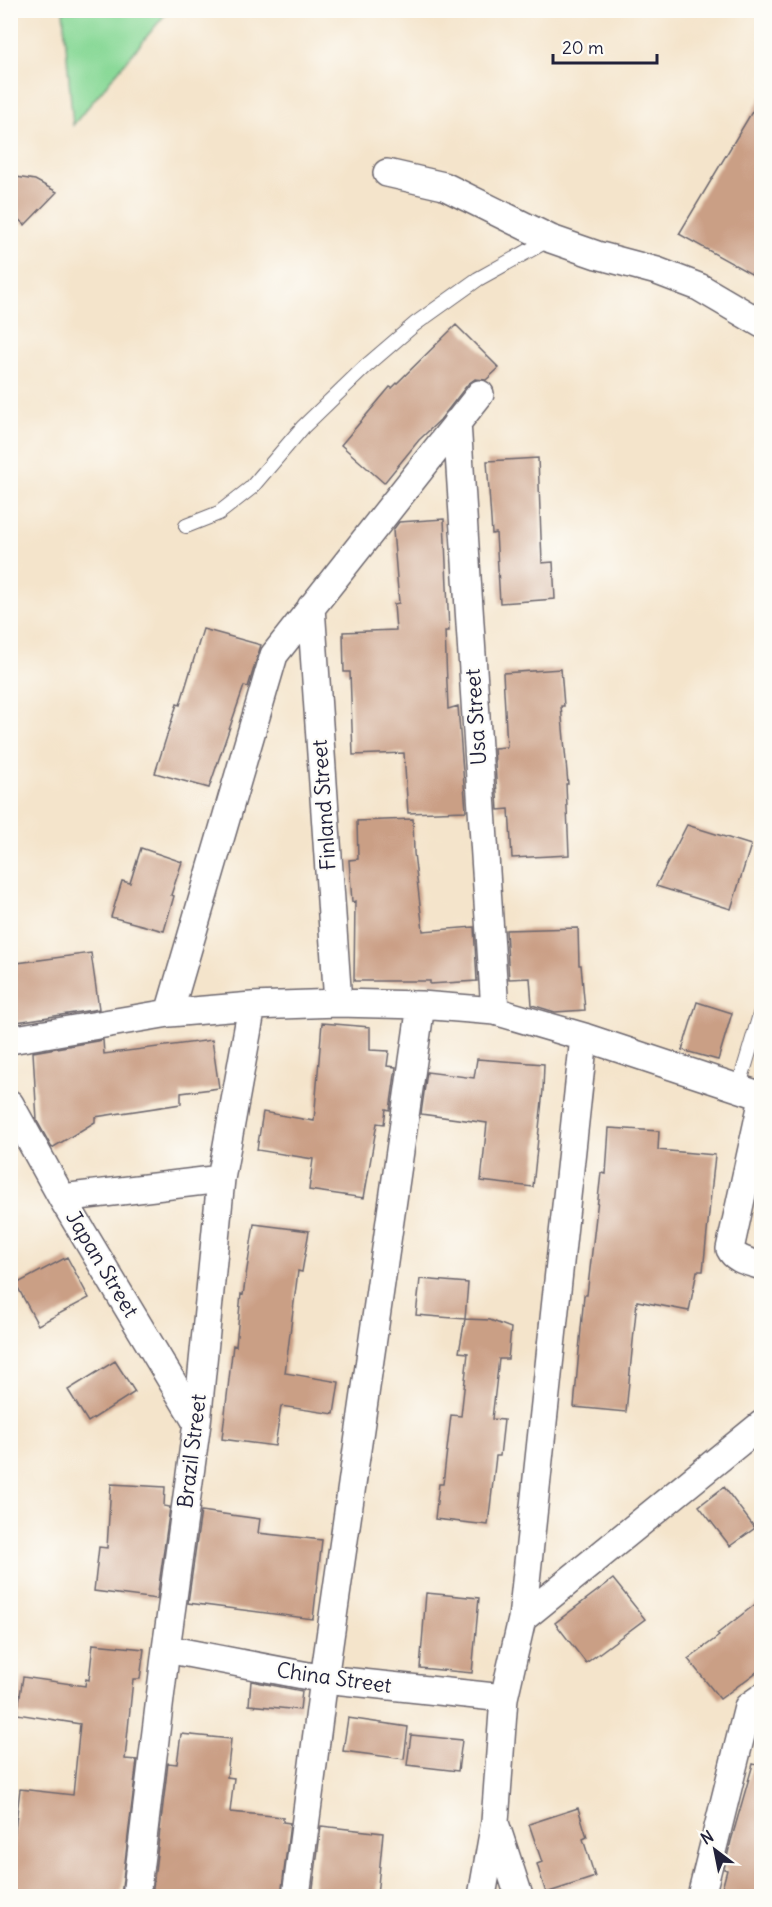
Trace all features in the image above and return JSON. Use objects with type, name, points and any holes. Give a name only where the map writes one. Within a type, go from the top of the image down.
[{"type":"street","points":[[387,173],[444,186],[551,239],[597,255],[657,271],[699,287],[762,324]]},
{"type":"street","points":[[169,1013],[274,655],[480,394]]},
{"type":"street","name":"Usa Street","points":[[457,422],[495,1011]]},
{"type":"street","name":"Finland Street","points":[[311,608],[338,1003]]},
{"type":"street","points":[[10,1040],[169,1013],[252,1006],[338,1003],[421,1005],[495,1011],[585,1037],[750,1092]]},
{"type":"street","points":[[296,1896],[324,1679],[421,1005]]},
{"type":"street","name":"Brazil Street","points":[[136,1896],[166,1649],[197,1423],[221,1179],[252,1006]]},
{"type":"street","points":[[482,1896],[495,1822],[504,1698],[522,1619],[585,1037]]},
{"type":"street","points":[[762,1103],[730,1249],[733,1255],[762,1266]]},
{"type":"street","name":"Japan Street","points":[[10,1104],[62,1198],[197,1423]]},
{"type":"street","points":[[62,1198],[221,1179]]},
{"type":"street","points":[[522,1619],[762,1424]]},
{"type":"street","name":"China Street","points":[[166,1649],[324,1679],[504,1698]]},
{"type":"street","points":[[701,1896],[748,1707],[762,1697]]},
{"type":"street","points":[[495,1822],[519,1896]]},
{"type":"lane","points":[[186,526],[219,513],[251,488],[303,427],[365,367],[415,324],[478,279],[551,239]]},
{"type":"lane","points":[[750,1092],[762,1008]]},
{"type":"green space","points":[[63,11],[168,11],[73,125]]},
{"type":"building","points":[[762,95],[762,280],[679,234]]},
{"type":"building","points":[[10,176],[35,180],[57,192],[25,225],[10,212]]},
{"type":"building","points":[[456,325],[499,368],[486,380],[475,379],[468,384],[440,420],[419,440],[384,483],[341,445],[390,387],[392,388]]},
{"type":"building","points":[[538,458],[542,563],[553,562],[555,599],[500,603],[496,533],[492,534],[487,461]]},
{"type":"building","points":[[444,519],[449,631],[445,631],[448,709],[458,706],[466,811],[408,813],[404,753],[353,755],[350,672],[344,672],[343,632],[396,630],[394,604],[399,603],[393,530],[399,522]]},
{"type":"building","points":[[203,629],[261,645],[248,687],[244,686],[209,788],[155,773],[177,704],[180,705]]},
{"type":"building","points":[[561,669],[564,706],[561,706],[568,784],[566,784],[569,855],[512,858],[509,809],[498,810],[494,748],[507,747],[503,673]]},
{"type":"building","points":[[413,819],[414,853],[423,931],[474,927],[477,981],[430,984],[430,981],[354,981],[355,901],[352,902],[349,860],[358,859],[357,821]]},
{"type":"building","points":[[687,825],[751,845],[731,909],[656,886]]},
{"type":"building","points":[[141,848],[182,862],[171,895],[174,896],[164,931],[111,917],[122,881],[130,883]]},
{"type":"building","points":[[578,928],[579,965],[581,965],[585,1010],[555,1012],[532,1005],[530,978],[509,979],[506,930]]},
{"type":"building","points":[[91,953],[99,1009],[10,1023],[10,964]]},
{"type":"building","points":[[697,1002],[732,1013],[718,1060],[682,1050]]},
{"type":"building","points":[[322,1023],[370,1027],[370,1050],[389,1051],[387,1066],[396,1067],[390,1110],[386,1109],[384,1124],[377,1123],[364,1198],[309,1190],[313,1159],[257,1150],[263,1112],[314,1121]]},
{"type":"building","points":[[103,1040],[104,1054],[212,1040],[219,1088],[181,1093],[181,1104],[95,1117],[95,1122],[52,1148],[37,1121],[33,1052]]},
{"type":"building","points":[[477,1059],[544,1064],[533,1187],[481,1181],[487,1123],[421,1114],[427,1072],[474,1078]]},
{"type":"building","points":[[609,1128],[659,1131],[658,1150],[715,1155],[703,1271],[697,1271],[689,1311],[637,1301],[626,1412],[574,1407],[584,1295],[587,1295],[601,1173],[606,1174]]},
{"type":"building","points":[[254,1224],[309,1231],[302,1272],[298,1271],[285,1373],[339,1382],[334,1414],[281,1406],[275,1446],[222,1439],[233,1345],[236,1346],[241,1294],[243,1295]]},
{"type":"building","points":[[67,1257],[89,1298],[38,1325],[16,1284]]},
{"type":"building","points":[[420,1279],[468,1283],[465,1319],[416,1315]]},
{"type":"building","points":[[465,1319],[490,1320],[511,1328],[508,1359],[499,1359],[492,1419],[504,1420],[500,1456],[496,1456],[488,1525],[435,1519],[439,1484],[443,1484],[451,1415],[461,1416],[468,1353],[459,1352]]},
{"type":"building","points":[[115,1361],[135,1392],[88,1422],[68,1390]]},
{"type":"building","points":[[111,1484],[165,1487],[164,1506],[170,1507],[157,1599],[94,1591],[99,1547],[107,1548]]},
{"type":"building","points":[[724,1487],[755,1528],[730,1546],[699,1506]]},
{"type":"building","points":[[201,1511],[260,1519],[258,1533],[322,1540],[313,1619],[188,1603]]},
{"type":"building","points":[[613,1579],[645,1619],[586,1663],[555,1623]]},
{"type":"building","points":[[426,1593],[479,1598],[472,1673],[420,1668]]},
{"type":"building","points":[[762,1599],[762,1668],[720,1699],[688,1659]]},
{"type":"building","points":[[93,1644],[144,1649],[140,1679],[133,1679],[125,1759],[137,1760],[121,1896],[10,1896],[10,1871],[20,1789],[73,1795],[80,1724],[17,1714],[23,1677],[85,1686],[86,1679],[89,1680]]},
{"type":"building","points":[[251,1681],[302,1691],[300,1710],[249,1705]]},
{"type":"building","points":[[348,1718],[408,1727],[404,1759],[343,1751]]},
{"type":"building","points":[[181,1734],[231,1739],[227,1777],[234,1778],[230,1812],[283,1817],[283,1822],[290,1823],[281,1896],[152,1896],[168,1763],[177,1764]]},
{"type":"building","points":[[411,1735],[462,1740],[458,1771],[407,1765]]},
{"type":"building","points":[[753,1764],[762,1766],[762,1896],[720,1896],[731,1841]]},
{"type":"building","points":[[578,1808],[587,1837],[583,1839],[595,1877],[546,1893],[537,1864],[542,1862],[529,1824]]},
{"type":"building","points":[[321,1826],[383,1833],[377,1896],[312,1896]]}]
